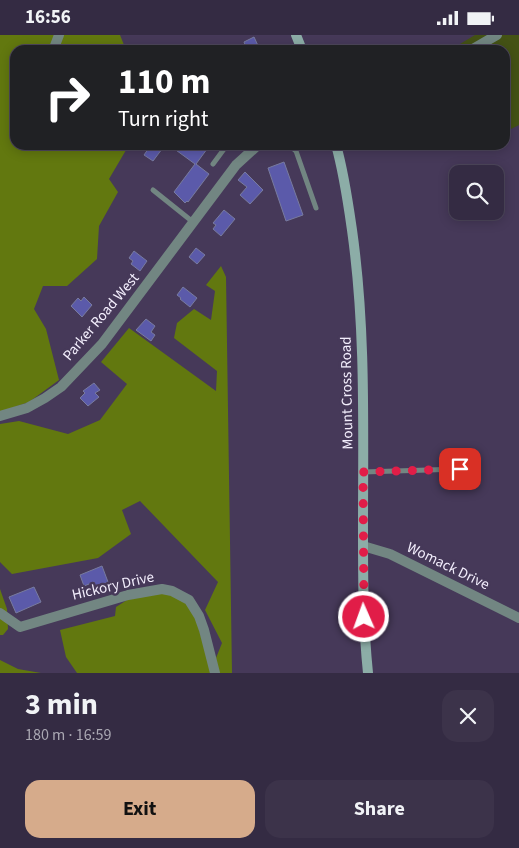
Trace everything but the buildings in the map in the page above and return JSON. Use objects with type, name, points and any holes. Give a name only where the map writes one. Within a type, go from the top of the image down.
[{"type":"main road","name":"Mount Cross Road","points":[[337,150],[346,185],[359,281],[363,394],[363,546],[368,673]]},
{"type":"street","points":[[480,45],[497,35]]},
{"type":"street","name":"Parker Road West","points":[[0,416],[27,408],[61,387],[113,331],[246,150]]},
{"type":"street","name":"Womack Drive","points":[[363,546],[390,554],[519,617]]},
{"type":"street","name":"Hickory Drive","points":[[0,613],[20,627],[128,595],[162,589],[172,591],[189,600],[199,616],[214,673]]},
{"type":"lane","points":[[213,164],[223,150]]},
{"type":"lane","points":[[295,150],[316,208]]},
{"type":"lane","points":[[152,190],[194,222]]},
{"type":"lane","points":[[363,472],[460,469]]},
{"type":"green space","points":[[0,35],[120,35],[124,45],[10,45],[10,150],[126,150],[109,179],[118,192],[99,226],[97,259],[67,286],[43,286],[34,309],[46,329],[59,380],[29,402],[0,412]]},
{"type":"green space","points":[[475,35],[519,35],[519,125],[510,130],[510,45],[458,45]]},
{"type":"green space","points":[[221,266],[226,277],[232,673],[219,673],[216,658],[222,643],[205,610],[218,582],[140,501],[122,510],[131,534],[98,558],[12,574],[0,562],[0,424],[19,421],[68,434],[100,420],[127,384],[101,362],[129,328],[216,391],[217,371],[174,338],[177,323],[194,309],[211,320],[215,291],[206,285]]},
{"type":"green space","points":[[0,589],[7,609],[8,629],[3,635],[0,635]]},
{"type":"green space","points":[[160,592],[171,595],[193,607],[211,673],[77,673],[66,657],[60,630],[115,616],[116,607],[127,600]]},
{"type":"green space","points":[[0,660],[18,669],[41,673],[0,673]]},
{"type":"route","points":[[364,617],[363,472],[460,469]]}]
